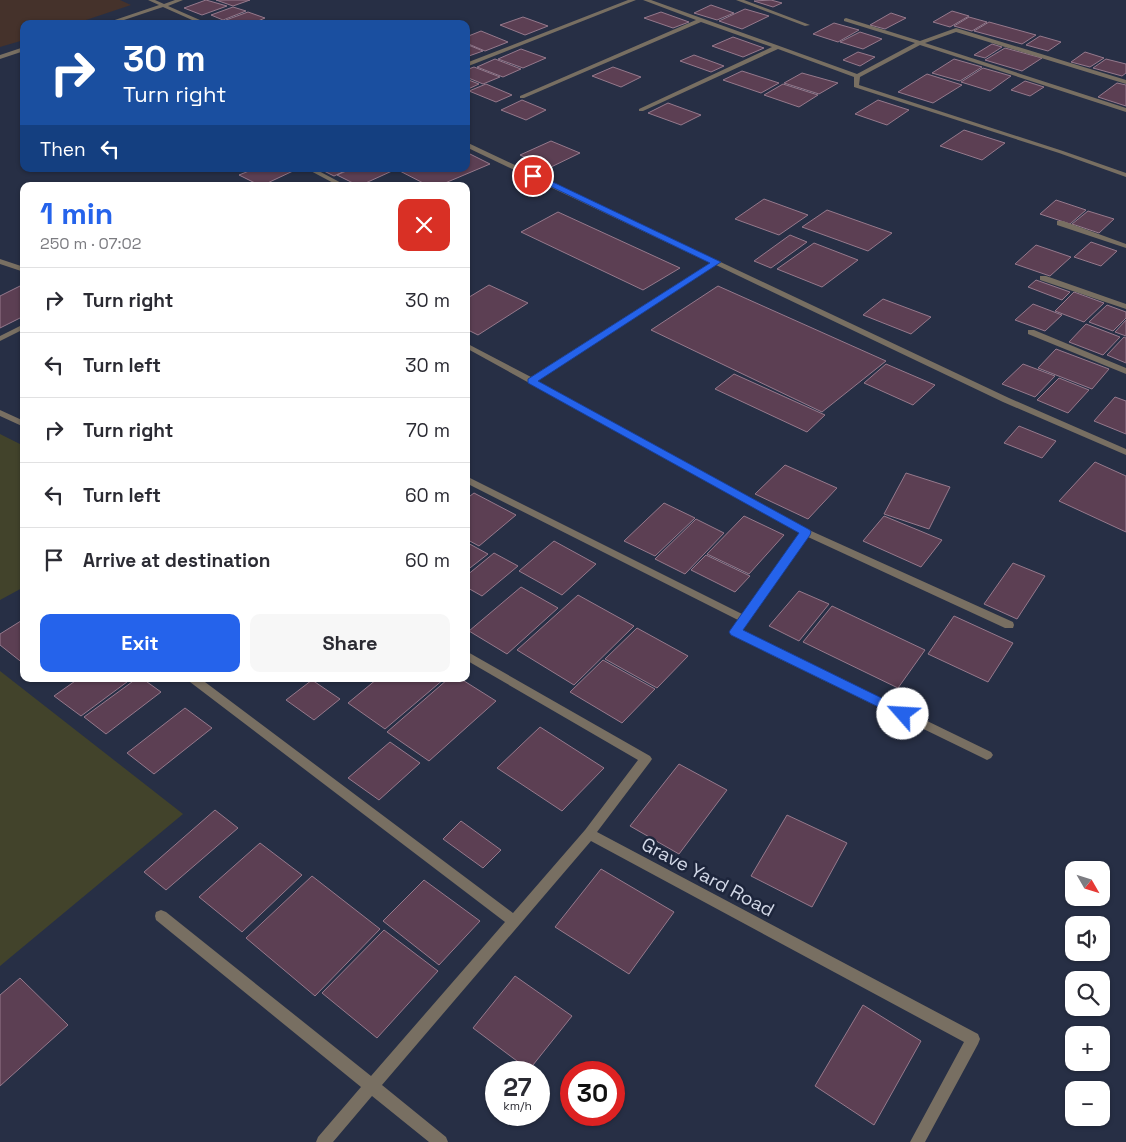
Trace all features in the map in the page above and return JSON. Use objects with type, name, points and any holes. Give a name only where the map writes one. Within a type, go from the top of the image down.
[{"type":"street","points":[[151,0],[197,20]]},
{"type":"street","points":[[119,20],[180,0]]},
{"type":"street","points":[[470,63],[633,0]]},
{"type":"street","points":[[646,0],[857,76],[920,43],[956,30],[1126,82]]},
{"type":"street","points":[[739,0],[807,25]]},
{"type":"street","points":[[522,97],[702,20]]},
{"type":"street","points":[[846,20],[1126,110]]},
{"type":"street","points":[[641,110],[778,47]]},
{"type":"street","points":[[0,57],[20,50]]},
{"type":"street","points":[[857,76],[856,86],[1126,175]]},
{"type":"street","points":[[470,146],[1006,400],[1126,452]]},
{"type":"street","points":[[316,172],[336,182]]},
{"type":"street","points":[[1060,223],[1126,246]]},
{"type":"street","points":[[0,255],[2,256],[0,261],[20,268]]},
{"type":"street","points":[[532,381],[716,262]]},
{"type":"street","points":[[1043,278],[1126,307]]},
{"type":"street","points":[[0,339],[20,328]]},
{"type":"street","points":[[1031,332],[1126,371]]},
{"type":"street","points":[[470,347],[806,532],[1009,625]]},
{"type":"street","points":[[0,413],[20,422]]},
{"type":"street","points":[[470,480],[744,619]]},
{"type":"street","points":[[806,532],[735,632],[987,755]]},
{"type":"street","points":[[323,1142],[589,834],[646,759],[470,657]]},
{"type":"street","points":[[198,682],[514,921]]},
{"type":"street","name":"Grave Yard Road","points":[[589,834],[973,1040],[917,1142]]},
{"type":"street","points":[[161,916],[370,1087],[441,1142]]},
{"type":"shaded area","points":[[0,0],[120,0],[131,5],[86,20],[20,20],[20,41],[0,47]]},
{"type":"green space","points":[[0,434],[20,444],[20,589],[0,600]]},
{"type":"green space","points":[[0,671],[183,814],[0,966]]},
{"type":"building","points":[[206,0],[227,6],[202,15],[184,8]]},
{"type":"building","points":[[216,0],[250,0],[233,6]]},
{"type":"building","points":[[771,0],[782,3],[773,7],[754,1]]},
{"type":"building","points":[[711,5],[734,13],[717,20],[694,13]]},
{"type":"building","points":[[233,7],[246,11],[223,20],[211,15]]},
{"type":"building","points":[[745,9],[769,16],[742,29],[719,21]]},
{"type":"building","points":[[952,11],[969,16],[950,27],[933,22]]},
{"type":"building","points":[[248,12],[265,18],[260,20],[226,20]]},
{"type":"building","points":[[661,12],[689,22],[673,28],[644,18]]},
{"type":"building","points":[[891,13],[906,18],[885,29],[870,25]]},
{"type":"building","points":[[523,17],[548,26],[525,35],[500,25]]},
{"type":"building","points":[[969,17],[987,22],[972,31],[954,26]]},
{"type":"building","points":[[989,22],[1036,35],[1022,44],[974,31]]},
{"type":"building","points":[[834,23],[859,30],[838,42],[813,34]]},
{"type":"building","points":[[481,31],[508,42],[485,51],[470,45],[470,35]]},
{"type":"building","points":[[860,32],[882,39],[863,49],[840,42]]},
{"type":"building","points":[[1040,36],[1061,42],[1048,51],[1026,45]]},
{"type":"building","points":[[733,37],[764,48],[743,57],[712,46]]},
{"type":"building","points":[[992,44],[1002,47],[985,58],[974,55]]},
{"type":"building","points":[[470,46],[483,51],[470,56]]},
{"type":"building","points":[[1005,48],[1042,58],[1022,71],[985,60]]},
{"type":"building","points":[[521,49],[546,58],[523,68],[498,59]]},
{"type":"building","points":[[858,52],[875,57],[860,66],[843,60]]},
{"type":"building","points":[[1085,52],[1104,58],[1090,67],[1071,62]]},
{"type":"building","points":[[694,55],[724,66],[711,72],[680,61]]},
{"type":"building","points":[[495,59],[521,69],[503,77],[477,67]]},
{"type":"building","points":[[954,59],[982,67],[960,81],[932,73]]},
{"type":"building","points":[[1106,59],[1126,64],[1126,73],[1122,76],[1093,68]]},
{"type":"building","points":[[474,67],[500,77],[483,84],[470,79],[470,68]]},
{"type":"building","points":[[613,67],[641,77],[621,87],[592,76]]},
{"type":"building","points":[[983,68],[1011,76],[990,91],[961,82]]},
{"type":"building","points":[[742,71],[779,83],[761,93],[723,80]]},
{"type":"building","points":[[802,73],[838,83],[819,94],[784,83]]},
{"type":"building","points":[[927,74],[962,85],[933,103],[898,92]]},
{"type":"building","points":[[470,81],[479,84],[470,88]]},
{"type":"building","points":[[1025,81],[1044,87],[1030,96],[1011,90]]},
{"type":"building","points":[[1117,83],[1126,85],[1126,106],[1098,97]]},
{"type":"building","points":[[486,84],[512,95],[496,102],[470,91]]},
{"type":"building","points":[[783,84],[818,95],[799,107],[764,95]]},
{"type":"building","points":[[522,100],[546,110],[526,120],[501,110]]},
{"type":"building","points":[[878,100],[909,110],[887,125],[855,114]]},
{"type":"building","points":[[668,103],[701,115],[681,125],[648,113]]},
{"type":"building","points":[[964,130],[1005,143],[982,160],[940,146]]},
{"type":"building","points":[[551,141],[580,153],[549,168],[520,155]]},
{"type":"building","points":[[470,154],[490,164],[447,182],[421,182],[402,172],[470,172]]},
{"type":"building","points":[[246,172],[291,172],[270,182],[253,182],[239,175]]},
{"type":"building","points":[[326,172],[343,172],[334,176]]},
{"type":"building","points":[[344,172],[390,172],[368,182],[351,182],[337,175]]},
{"type":"building","points":[[764,199],[808,215],[779,235],[735,219]]},
{"type":"building","points":[[1056,200],[1086,210],[1070,224],[1040,214]]},
{"type":"building","points":[[827,210],[892,233],[868,251],[802,227]]},
{"type":"building","points":[[1088,211],[1114,219],[1099,233],[1072,224]]},
{"type":"building","points":[[558,212],[680,268],[643,290],[521,232]]},
{"type":"building","points":[[790,235],[807,242],[771,268],[754,261]]},
{"type":"building","points":[[1091,242],[1117,251],[1101,266],[1074,257]]},
{"type":"building","points":[[814,243],[858,260],[822,287],[777,269]]},
{"type":"building","points":[[1036,245],[1071,257],[1050,276],[1015,264]]},
{"type":"building","points":[[1036,280],[1070,292],[1062,300],[1028,287]]},
{"type":"building","points":[[489,285],[528,303],[478,335],[470,331],[470,297]]},
{"type":"building","points":[[20,286],[20,318],[0,328],[0,296]]},
{"type":"building","points":[[718,286],[886,361],[822,412],[651,330]]},
{"type":"building","points":[[1074,292],[1104,303],[1084,322],[1055,311]]},
{"type":"building","points":[[883,299],[931,317],[911,334],[863,315]]},
{"type":"building","points":[[1033,304],[1062,315],[1045,331],[1015,320]]},
{"type":"building","points":[[1107,305],[1126,312],[1126,318],[1113,331],[1089,322]]},
{"type":"building","points":[[1126,320],[1126,336],[1115,332]]},
{"type":"building","points":[[1086,324],[1120,337],[1103,355],[1069,342]]},
{"type":"building","points":[[1124,337],[1126,338],[1126,363],[1107,355]]},
{"type":"building","points":[[1056,349],[1109,369],[1092,389],[1038,368]]},
{"type":"building","points":[[886,364],[935,385],[913,405],[864,383]]},
{"type":"building","points":[[1023,364],[1055,376],[1035,397],[1002,384]]},
{"type":"building","points":[[734,374],[825,415],[807,432],[715,389]]},
{"type":"building","points":[[1059,378],[1089,390],[1068,413],[1037,400]]},
{"type":"building","points":[[1115,397],[1126,401],[1126,434],[1094,421]]},
{"type":"building","points":[[1019,426],[1056,441],[1042,458],[1004,443]]},
{"type":"building","points":[[1095,462],[1126,476],[1126,532],[1059,501]]},
{"type":"building","points":[[785,465],[837,488],[808,519],[755,494]]},
{"type":"building","points":[[906,473],[950,487],[929,529],[884,514]]},
{"type":"building","points":[[474,493],[516,515],[479,546],[470,541],[470,496]]},
{"type":"building","points":[[664,503],[695,518],[655,556],[624,541]]},
{"type":"building","points":[[744,516],[784,535],[749,574],[707,554]]},
{"type":"building","points":[[884,516],[942,540],[921,567],[863,541]]},
{"type":"building","points":[[696,519],[724,533],[685,574],[655,559]]},
{"type":"building","points":[[554,541],[596,564],[562,595],[519,571]]},
{"type":"building","points":[[470,544],[488,554],[470,568]]},
{"type":"building","points":[[494,553],[518,566],[482,596],[470,589],[470,573]]},
{"type":"building","points":[[706,555],[750,576],[735,592],[691,570]]},
{"type":"building","points":[[1013,563],[1045,576],[1017,619],[984,604]]},
{"type":"building","points":[[521,587],[558,608],[507,654],[470,630]]},
{"type":"building","points":[[799,591],[829,604],[799,641],[769,626]]},
{"type":"building","points":[[578,595],[634,626],[574,685],[517,650]]},
{"type":"building","points":[[832,606],[925,650],[898,688],[803,642]]},
{"type":"building","points":[[954,616],[1013,643],[988,682],[928,654]]},
{"type":"building","points":[[20,622],[20,661],[0,645],[0,634]]},
{"type":"building","points":[[637,628],[688,656],[657,688],[605,659]]},
{"type":"building","points":[[603,660],[655,689],[622,723],[570,692]]},
{"type":"building","points":[[74,682],[127,682],[81,716],[54,696]]},
{"type":"building","points":[[132,682],[147,682],[161,692],[106,734],[84,717]]},
{"type":"building","points":[[309,682],[315,682],[340,699],[314,720],[286,700]]},
{"type":"building","points":[[373,682],[440,682],[385,729],[348,703]]},
{"type":"building","points":[[445,682],[466,682],[496,701],[429,761],[387,732]]},
{"type":"building","points":[[185,708],[212,728],[154,774],[127,753]]},
{"type":"building","points":[[540,727],[604,768],[562,811],[497,768]]},
{"type":"building","points":[[390,742],[420,763],[379,800],[348,778]]},
{"type":"building","points":[[679,764],[727,790],[679,854],[630,826]]},
{"type":"building","points":[[215,810],[238,828],[166,890],[144,872]]},
{"type":"building","points":[[787,815],[847,843],[812,907],[751,876]]},
{"type":"building","points":[[461,821],[501,850],[483,868],[443,839]]},
{"type":"building","points":[[260,843],[302,875],[242,932],[199,897]]},
{"type":"building","points":[[601,869],[674,912],[629,974],[555,927]]},
{"type":"building","points":[[312,876],[380,929],[315,996],[246,938]]},
{"type":"building","points":[[424,880],[480,921],[439,965],[383,921]]},
{"type":"building","points":[[384,930],[438,971],[377,1038],[322,993]]},
{"type":"building","points":[[515,976],[572,1016],[536,1061],[517,1061],[473,1028]]},
{"type":"building","points":[[20,978],[68,1025],[0,1086],[0,995]]},
{"type":"building","points":[[863,1005],[921,1041],[874,1125],[815,1086]]},
{"type":"route","points":[[533,176],[716,262],[532,381],[806,532],[735,632],[903,714]]}]
